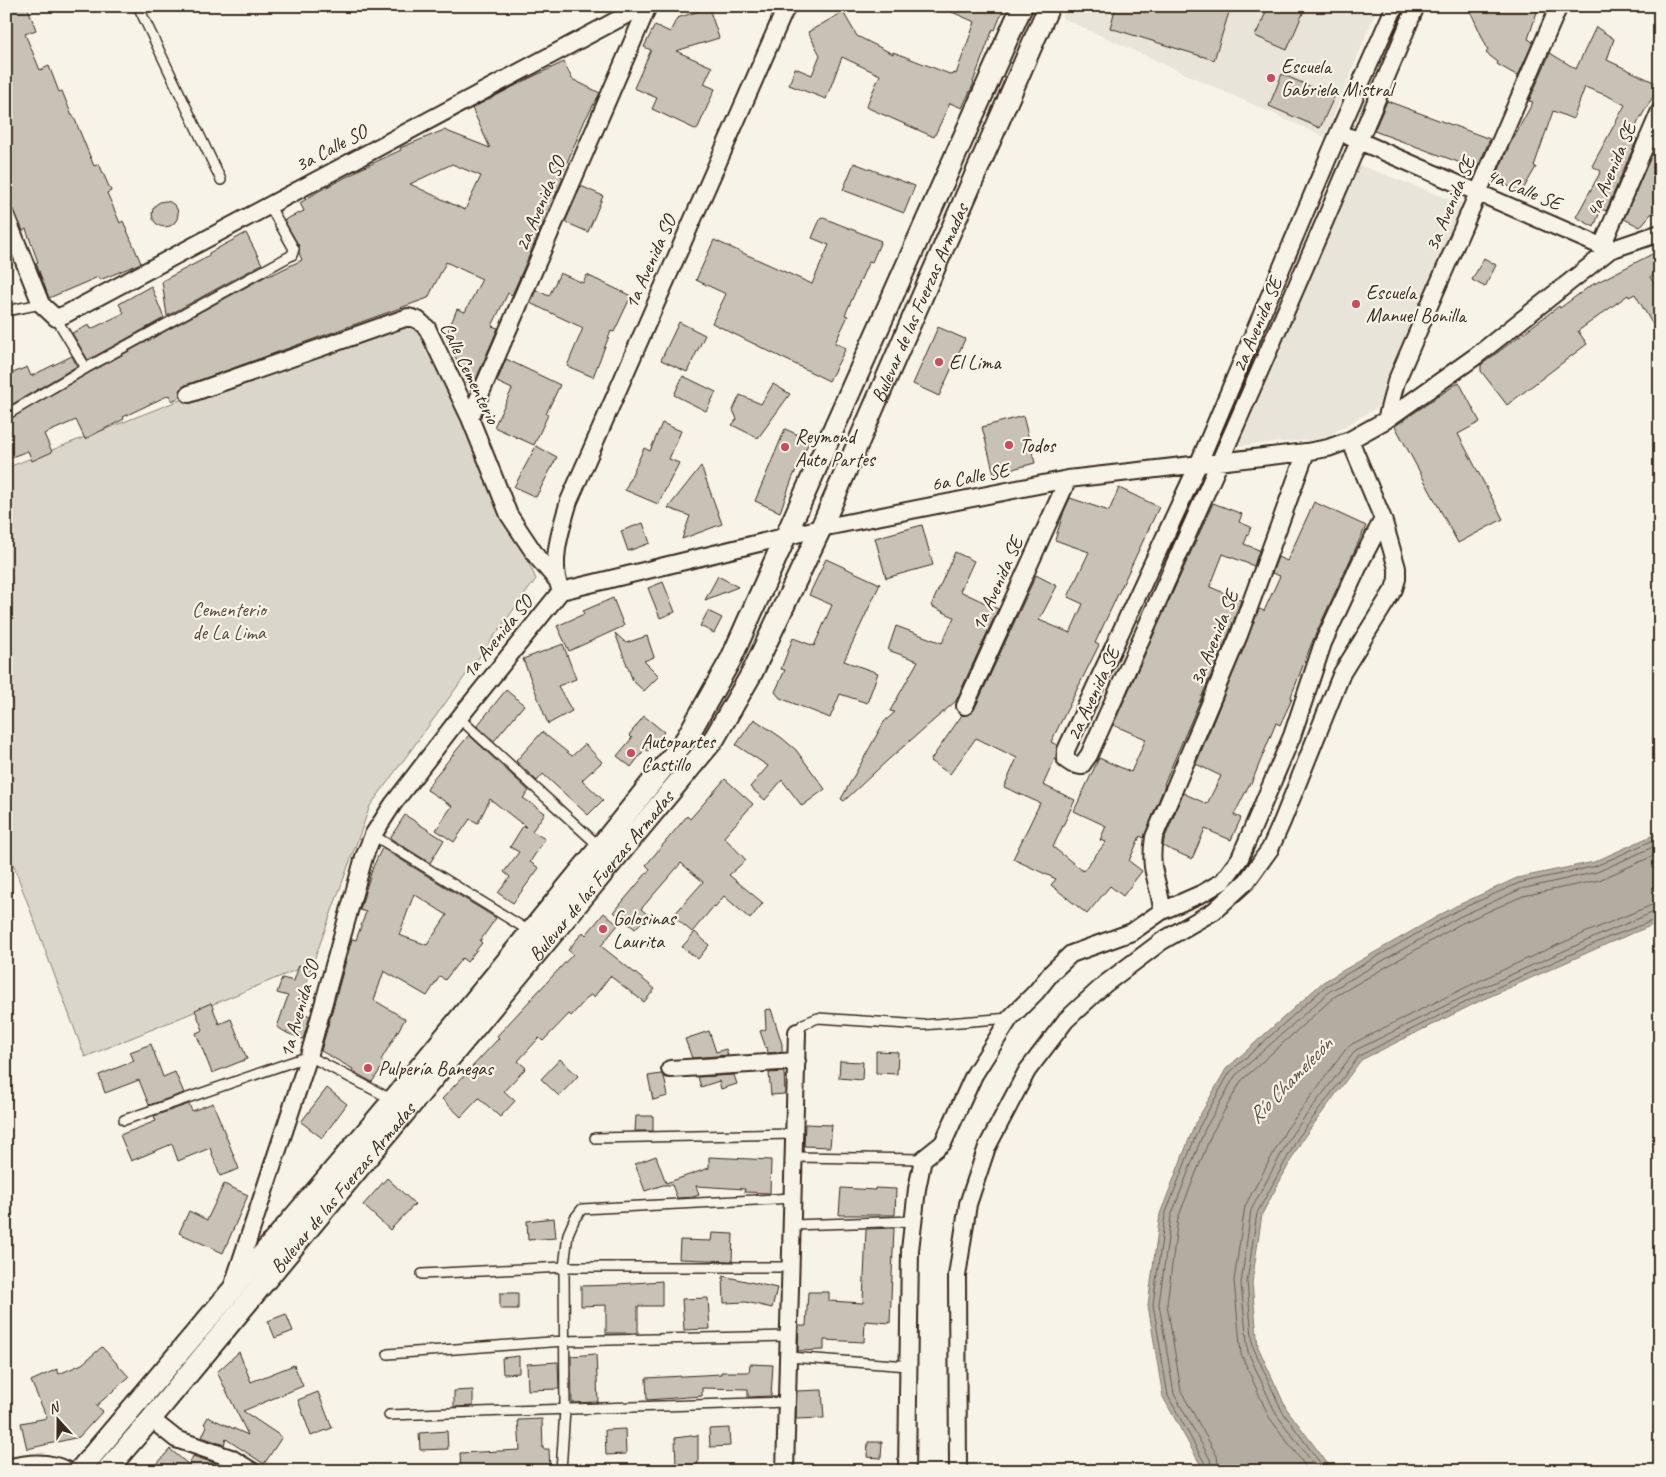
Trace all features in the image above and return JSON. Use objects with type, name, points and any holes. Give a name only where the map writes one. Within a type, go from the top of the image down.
[{"type":"street","name":"3a Calle SO","points":[[56,318],[643,6]]},
{"type":"street","name":"2a Avenida SO","points":[[470,418],[648,6]]},
{"type":"street","name":"1a Avenida SO","points":[[231,1291],[309,1056],[364,858],[373,835],[393,804],[558,585],[557,553],[560,530],[569,501],[788,6]]},
{"type":"street","name":"Bulevar de las Fuerzas Armadas","points":[[79,1471],[393,1100],[686,739],[731,659],[1022,6]]},
{"type":"street","name":"Bulevar de las Fuerzas Armadas","points":[[106,1471],[714,739],[752,673],[821,528],[1049,6]]},
{"type":"street","name":"2a Avenida SE","points":[[1395,6],[1339,132],[1198,465],[1066,750],[1066,760],[1072,764],[1081,766],[1090,755],[1221,462],[1416,6]]},
{"type":"street","name":"3a Avenida SE","points":[[1386,420],[1396,382],[1559,6]]},
{"type":"street","name":"4a Avenida SE","points":[[1606,248],[1660,111]]},
{"type":"street","name":"4a Calle SE","points":[[1339,132],[1606,248]]},
{"type":"street","points":[[6,216],[41,304],[56,318]]},
{"type":"street","points":[[1606,248],[1660,233]]},
{"type":"street","name":"6a Calle SE","points":[[558,585],[821,528],[1068,479],[1328,448],[1350,440],[1386,420],[1476,356],[1606,248]]},
{"type":"street","name":"Calle Cementerio","points":[[189,394],[408,317],[418,320],[427,328],[470,418],[510,515],[558,585]]},
{"type":"street","points":[[958,1471],[957,1276],[968,1204],[987,1147],[1027,1071],[1066,1020],[1105,984],[1162,941],[1214,911],[1247,882],[1270,849],[1342,673],[1394,589],[1397,579],[1397,568],[1383,519],[1350,440]]},
{"type":"street","name":"3a Avenida SE","points":[[1162,911],[1161,896],[1155,877],[1152,857],[1154,837],[1239,635],[1306,452]]},
{"type":"street","name":"1a Avenida SE","points":[[965,706],[1068,479]]},
{"type":"street","points":[[907,1471],[910,1250],[917,1189],[923,1159],[943,1143],[974,1075],[1010,1018],[1036,992],[1052,972],[1071,954],[1132,932],[1162,911],[1203,893],[1223,881],[1240,858],[1292,736],[1323,643],[1383,519]]},
{"type":"street","points":[[785,1471],[797,1032]]},
{"type":"street","points":[[670,1069],[797,1061]]},
{"type":"street","points":[[151,1419],[176,1439],[231,1458],[252,1471]]},
{"type":"street","points":[[6,1468],[30,1463],[46,1463],[60,1466],[68,1471]]},
{"type":"lane","points":[[138,6],[221,180]]},
{"type":"lane","points":[[6,416],[86,368],[292,254],[294,249],[269,205]]},
{"type":"lane","points":[[6,311],[41,304]]},
{"type":"lane","points":[[56,318],[86,368]]},
{"type":"lane","points":[[459,718],[600,847]]},
{"type":"lane","points":[[373,835],[531,932]]},
{"type":"lane","points":[[797,1032],[803,1024],[818,1018],[922,1025],[1010,1018]]},
{"type":"lane","points":[[124,1120],[309,1056],[393,1100]]},
{"type":"lane","points":[[595,1138],[795,1134]]},
{"type":"lane","points":[[795,1157],[923,1159]]},
{"type":"lane","points":[[562,1471],[565,1410],[564,1267],[568,1234],[575,1218],[582,1209],[793,1198]]},
{"type":"lane","points":[[792,1225],[914,1221]]},
{"type":"lane","points":[[422,1274],[564,1267],[791,1267]]},
{"type":"lane","points":[[388,1354],[564,1341],[789,1336]]},
{"type":"lane","points":[[789,1357],[908,1366]]},
{"type":"lane","points":[[389,1415],[787,1402]]},
{"type":"shaded area","name":"Escuela Gabriela Mistral","points":[[1067,6],[1378,6],[1325,137],[1062,18]]},
{"type":"shaded area","name":"Escuela Manuel Bonilla","points":[[1351,162],[1463,204],[1381,405],[1323,439],[1230,446]]},
{"type":"green space","name":"Cementerio de La Lima","points":[[415,308],[536,579],[370,806],[313,963],[85,1057],[6,845],[6,468]]},
{"type":"water","name":"Río Chamelecón","points":[[1660,832],[1660,922],[1482,1000],[1361,1060],[1302,1140],[1262,1214],[1252,1283],[1258,1347],[1286,1408],[1333,1471],[1201,1471],[1200,1464],[1163,1397],[1148,1305],[1160,1214],[1195,1124],[1226,1069],[1323,982],[1454,907],[1517,878],[1594,862]]},
{"type":"building","points":[[6,6],[27,6],[36,30],[25,34],[40,70],[49,66],[59,92],[62,91],[73,115],[94,166],[99,164],[111,191],[107,193],[120,223],[123,221],[141,263],[100,280],[98,277],[49,298],[26,229],[23,231],[15,212],[8,206],[6,201],[6,81],[11,79],[6,68]]},
{"type":"building","points":[[938,6],[994,6],[1003,10],[995,30],[993,29],[974,83],[962,108],[950,103],[934,137],[866,107],[880,75],[842,57],[826,99],[789,85],[795,68],[812,75],[820,55],[808,32],[843,12],[857,36],[893,54],[893,52],[952,75],[953,73],[956,74],[975,22]]},
{"type":"building","points":[[1116,6],[1231,6],[1214,60],[1110,28]]},
{"type":"building","points":[[1269,6],[1306,6],[1287,50],[1255,36]]},
{"type":"building","points":[[1468,6],[1539,6],[1528,39],[1533,42],[1518,76],[1497,64],[1498,62],[1486,53],[1488,50]]},
{"type":"building","points":[[709,8],[719,38],[676,51],[712,67],[704,84],[715,89],[697,130],[652,109],[657,98],[634,88],[651,50],[644,47],[655,25],[670,32],[677,18]]},
{"type":"building","points":[[1596,27],[1614,39],[1607,60],[1660,85],[1638,122],[1632,136],[1637,139],[1606,211],[1601,209],[1594,227],[1576,217],[1601,171],[1592,166],[1625,105],[1608,96],[1585,87],[1573,119],[1553,111],[1534,166],[1536,167],[1521,193],[1495,179],[1509,146],[1533,102],[1529,101],[1550,53],[1576,69]]},
{"type":"building","points":[[564,62],[572,79],[600,93],[585,120],[561,177],[563,178],[512,295],[508,293],[492,326],[498,328],[471,391],[446,336],[457,309],[465,312],[482,279],[446,262],[428,298],[186,385],[181,388],[180,397],[172,401],[169,395],[123,417],[124,419],[85,439],[76,420],[44,434],[52,452],[32,461],[28,451],[6,459],[6,421],[89,373],[268,275],[302,260],[299,246],[284,220],[304,211],[300,203],[356,171],[401,150],[400,148],[444,130],[490,148],[472,108]],"holes":[[[452,164],[481,176],[465,210],[410,184]]]},
{"type":"building","points":[[1282,74],[1334,97],[1320,128],[1269,106]]},
{"type":"building","points":[[1387,101],[1490,139],[1477,169],[1374,131]]},
{"type":"building","points":[[1654,149],[1660,152],[1660,213],[1651,214],[1640,227],[1624,219]]},
{"type":"building","points":[[854,163],[915,186],[904,213],[843,190]]},
{"type":"building","points":[[581,186],[603,196],[588,232],[565,222]]},
{"type":"building","points":[[165,201],[174,205],[178,214],[174,223],[165,227],[156,223],[152,214],[156,205]]},
{"type":"building","points":[[821,217],[881,241],[872,262],[869,261],[845,315],[848,316],[835,343],[846,348],[829,381],[712,323],[726,294],[696,280],[714,240],[812,284],[829,245],[812,238]]},
{"type":"building","points":[[246,233],[262,264],[167,316],[162,281],[202,260],[209,253]]},
{"type":"building","points":[[1660,250],[1660,272],[1650,277],[1660,293],[1660,337],[1635,294],[1629,297],[1628,295],[1578,331],[1587,344],[1507,405],[1481,371],[1481,365],[1559,306],[1560,308],[1590,286]]},
{"type":"building","points":[[1484,258],[1496,265],[1485,287],[1472,280]]},
{"type":"building","points":[[560,273],[583,283],[587,275],[631,296],[614,332],[611,331],[593,377],[567,366],[583,328],[530,303],[536,290],[549,296]]},
{"type":"building","points":[[151,286],[164,318],[88,360],[72,333],[89,325],[91,329],[124,313],[119,304]]},
{"type":"building","points":[[679,322],[705,335],[687,372],[661,360]]},
{"type":"building","name":"El Lima","points":[[938,327],[965,339],[939,396],[913,384]]},
{"type":"building","points":[[72,356],[77,366],[6,408],[6,376],[27,367],[31,376]]},
{"type":"building","points":[[506,359],[560,385],[534,445],[494,427],[512,389],[497,382]]},
{"type":"building","points":[[683,376],[716,392],[706,411],[674,395]]},
{"type":"building","points":[[1459,382],[1480,422],[1458,434],[1503,519],[1458,543],[1395,426]]},
{"type":"building","points":[[773,384],[790,394],[758,438],[732,425],[737,419],[733,410],[740,395],[761,404]]},
{"type":"building","name":"Todos","points":[[1023,416],[1035,463],[994,474],[982,427]]},
{"type":"building","points":[[662,423],[681,431],[669,459],[679,463],[658,504],[625,490],[644,448],[650,451]]},
{"type":"building","points":[[785,429],[810,440],[792,479],[780,512],[755,501]]},
{"type":"building","points":[[536,446],[557,457],[536,497],[514,487]]},
{"type":"building","points":[[701,466],[722,524],[682,539],[690,516],[668,508]]},
{"type":"building","points":[[1119,488],[1159,507],[1095,643],[1099,645],[1051,742],[1057,745],[1056,756],[1043,785],[1075,800],[1053,847],[1083,871],[1106,842],[1100,840],[1106,826],[1074,811],[1099,758],[1131,772],[1146,739],[1113,725],[1213,503],[1242,514],[1239,522],[1251,527],[1244,544],[1259,550],[1254,566],[1223,554],[1210,587],[1241,600],[1230,631],[1164,784],[1144,838],[1140,836],[1129,861],[1142,871],[1123,896],[1110,886],[1087,914],[1051,885],[1056,879],[1013,859],[1040,803],[1004,787],[1017,758],[976,738],[950,774],[930,761],[962,715],[970,714],[974,710],[1036,575],[1057,586],[1039,620],[1070,633],[1083,604],[1068,597],[1089,552],[1055,540],[1064,511],[1070,498],[1109,511]]},
{"type":"building","points":[[1314,502],[1366,526],[1313,640],[1290,699],[1292,699],[1280,725],[1276,723],[1251,784],[1234,815],[1241,818],[1231,840],[1205,829],[1192,859],[1163,846],[1164,840],[1183,793],[1207,804],[1221,776],[1196,764],[1259,609],[1264,611],[1280,576],[1272,573],[1278,557],[1287,561]]},
{"type":"building","points":[[643,523],[650,543],[628,551],[621,531]]},
{"type":"building","points":[[922,525],[933,565],[886,578],[875,538]]},
{"type":"building","points":[[955,552],[974,561],[960,591],[998,609],[956,701],[844,801],[841,799],[884,722],[895,712],[890,711],[918,661],[888,650],[896,626],[942,643],[954,617],[931,606]]},
{"type":"building","points":[[826,559],[880,584],[844,661],[878,673],[867,703],[840,694],[830,718],[780,698],[775,692],[785,670],[781,669],[793,638],[814,646],[832,605],[809,595]]},
{"type":"building","points":[[718,576],[738,587],[705,600]]},
{"type":"building","points":[[663,582],[675,612],[660,618],[648,588]]},
{"type":"building","points":[[613,598],[624,626],[569,651],[557,626],[584,614],[583,611]]},
{"type":"building","points":[[708,611],[722,618],[714,633],[700,626]]},
{"type":"building","points":[[615,633],[626,643],[647,636],[654,657],[644,661],[659,676],[644,691],[633,681]]},
{"type":"building","points":[[563,644],[576,679],[558,686],[572,711],[548,724],[523,659]]},
{"type":"building","points":[[506,690],[524,705],[494,741],[477,726]]},
{"type":"building","points":[[644,716],[664,732],[648,751],[645,749],[631,767],[617,756],[632,738],[629,735]]},
{"type":"building","points":[[754,719],[796,750],[825,789],[802,806],[782,780],[765,800],[750,787],[768,766],[736,745]]},
{"type":"building","points":[[542,732],[572,756],[585,744],[602,762],[582,780],[603,800],[588,815],[543,774],[537,781],[516,761]]},
{"type":"building","points":[[469,735],[529,791],[523,798],[545,813],[532,831],[545,839],[530,862],[539,868],[513,903],[498,893],[510,877],[504,872],[519,852],[510,847],[523,826],[526,827],[490,799],[478,823],[470,819],[454,842],[436,830],[452,806],[427,790],[433,779]]},
{"type":"building","points":[[725,779],[753,804],[724,837],[746,860],[729,875],[763,903],[750,919],[724,896],[692,932],[673,916],[703,882],[681,863],[641,909],[648,915],[635,929],[614,912],[650,869],[646,865],[687,816],[690,819]]},
{"type":"building","points":[[405,815],[444,840],[430,863],[390,838]]},
{"type":"building","points":[[382,848],[496,918],[480,941],[482,943],[467,962],[462,958],[445,980],[440,976],[427,996],[384,971],[374,1000],[405,1019],[381,1060],[385,1063],[372,1082],[321,1051],[352,939],[356,940],[366,912],[360,910],[373,867]],"holes":[[[414,894],[447,915],[427,945],[399,935]]]},
{"type":"building","points":[[604,913],[618,925],[601,946],[655,989],[644,1002],[610,976],[594,997],[590,995],[571,1016],[569,1014],[543,1041],[539,1038],[518,1061],[526,1068],[504,1091],[515,1101],[500,1117],[479,1098],[461,1117],[442,1099],[573,954],[568,950],[583,932],[586,935]]},
{"type":"building","points":[[695,932],[709,945],[698,959],[682,947]]},
{"type":"building","points":[[299,965],[311,969],[298,1011],[310,1016],[303,1039],[277,1027],[288,996],[277,993],[282,978],[294,981]]},
{"type":"building","points":[[211,1003],[219,1024],[231,1019],[247,1059],[212,1073],[196,1033],[203,1030],[195,1010]]},
{"type":"building","points":[[771,1009],[782,1044],[782,1052],[768,1053],[760,1031],[766,1029],[765,1010]]},
{"type":"building","points":[[709,1031],[716,1052],[726,1049],[728,1055],[692,1058],[685,1039]]},
{"type":"building","points":[[151,1044],[163,1077],[175,1072],[184,1093],[149,1105],[139,1080],[105,1093],[99,1075],[134,1061],[130,1052]]},
{"type":"building","points":[[876,1051],[898,1052],[897,1074],[876,1073]]},
{"type":"building","points":[[560,1059],[578,1076],[559,1096],[541,1079]]},
{"type":"building","points":[[840,1061],[863,1062],[862,1080],[839,1078]]},
{"type":"building","points":[[784,1072],[785,1094],[771,1095],[769,1073]]},
{"type":"building","points":[[661,1074],[664,1076],[668,1096],[653,1100],[648,1076]]},
{"type":"building","points":[[734,1075],[737,1084],[721,1089],[719,1081],[701,1087],[698,1077]]},
{"type":"building","points":[[327,1088],[347,1104],[322,1138],[301,1122]]},
{"type":"building","points":[[213,1103],[239,1169],[220,1176],[210,1148],[178,1161],[172,1144],[131,1161],[120,1135],[156,1121],[154,1116],[189,1104],[192,1111]]},
{"type":"building","points":[[636,1116],[653,1116],[653,1131],[635,1131]]},
{"type":"building","points":[[805,1124],[832,1125],[830,1147],[804,1146]]},
{"type":"building","points":[[656,1156],[666,1183],[709,1168],[709,1157],[771,1160],[770,1193],[744,1192],[745,1189],[696,1186],[699,1195],[677,1198],[672,1185],[663,1185],[645,1191],[635,1164]]},
{"type":"building","points":[[387,1178],[415,1204],[390,1230],[363,1205]]},
{"type":"building","points":[[224,1184],[248,1195],[223,1253],[179,1233],[189,1211],[207,1220]]},
{"type":"building","points":[[841,1188],[896,1189],[895,1215],[839,1215]]},
{"type":"building","points":[[554,1218],[556,1238],[528,1240],[527,1221]]},
{"type":"building","points":[[894,1228],[890,1323],[865,1321],[864,1342],[824,1340],[824,1350],[798,1351],[799,1326],[806,1326],[808,1292],[829,1292],[829,1301],[863,1303],[866,1229]]},
{"type":"building","points":[[712,1233],[733,1234],[732,1261],[679,1259],[680,1240],[711,1241]]},
{"type":"building","points":[[723,1276],[777,1288],[772,1308],[746,1302],[724,1303]]},
{"type":"building","points":[[662,1281],[662,1306],[638,1306],[638,1333],[606,1333],[606,1305],[581,1306],[581,1286]]},
{"type":"building","points":[[500,1293],[518,1293],[518,1309],[500,1309]]},
{"type":"building","points":[[708,1298],[710,1329],[684,1330],[682,1299]]},
{"type":"building","points":[[286,1314],[293,1331],[275,1338],[268,1321]]},
{"type":"building","points":[[102,1347],[129,1377],[96,1406],[103,1411],[79,1437],[27,1449],[21,1423],[47,1418],[31,1381],[57,1369],[59,1374],[82,1364]]},
{"type":"building","points":[[239,1352],[251,1382],[294,1365],[303,1386],[243,1411],[282,1437],[264,1464],[226,1439],[224,1445],[202,1437],[207,1426],[204,1424],[208,1417],[248,1435],[217,1372]]},
{"type":"building","points":[[596,1354],[598,1402],[572,1403],[571,1356]]},
{"type":"building","points":[[519,1356],[519,1373],[503,1374],[502,1358]]},
{"type":"building","points":[[558,1362],[559,1389],[528,1390],[527,1364]]},
{"type":"building","points":[[750,1364],[773,1365],[771,1396],[748,1397],[748,1389],[702,1388],[702,1396],[647,1400],[646,1378],[721,1374],[721,1372],[749,1372]]},
{"type":"building","points":[[473,1390],[473,1406],[454,1407],[454,1391]]},
{"type":"building","points":[[822,1390],[824,1418],[796,1419],[797,1391]]},
{"type":"building","points":[[318,1392],[332,1428],[311,1436],[298,1400]]},
{"type":"building","points":[[542,1419],[543,1449],[549,1449],[550,1471],[461,1471],[460,1453],[520,1450],[518,1420]]},
{"type":"building","points":[[729,1428],[730,1446],[710,1447],[709,1429]]},
{"type":"building","points":[[625,1429],[626,1454],[606,1455],[605,1430]]},
{"type":"building","points":[[447,1431],[448,1449],[420,1450],[419,1433]]},
{"type":"building","points":[[698,1435],[698,1464],[676,1465],[675,1438]]},
{"type":"building","points":[[868,1442],[882,1442],[881,1458],[867,1457]]},
{"type":"building","points":[[170,1449],[189,1465],[193,1456],[217,1464],[215,1471],[151,1471]]},
{"type":"place","name":"Escuela Gabriela Mistral","points":[[1271,78]]},
{"type":"place","name":"Escuela Manuel Bonilla","points":[[1356,304]]},
{"type":"place","name":"El Lima","points":[[939,362]]},
{"type":"place","name":"Todos","points":[[1009,445]]},
{"type":"place","name":"Reymond Auto Partes","points":[[785,447]]},
{"type":"place","name":"Autopartes Castillo","points":[[631,753]]},
{"type":"place","name":"Golosinas Laurita","points":[[603,929]]},
{"type":"place","name":"Pulpería Banegas","points":[[368,1068]]}]
